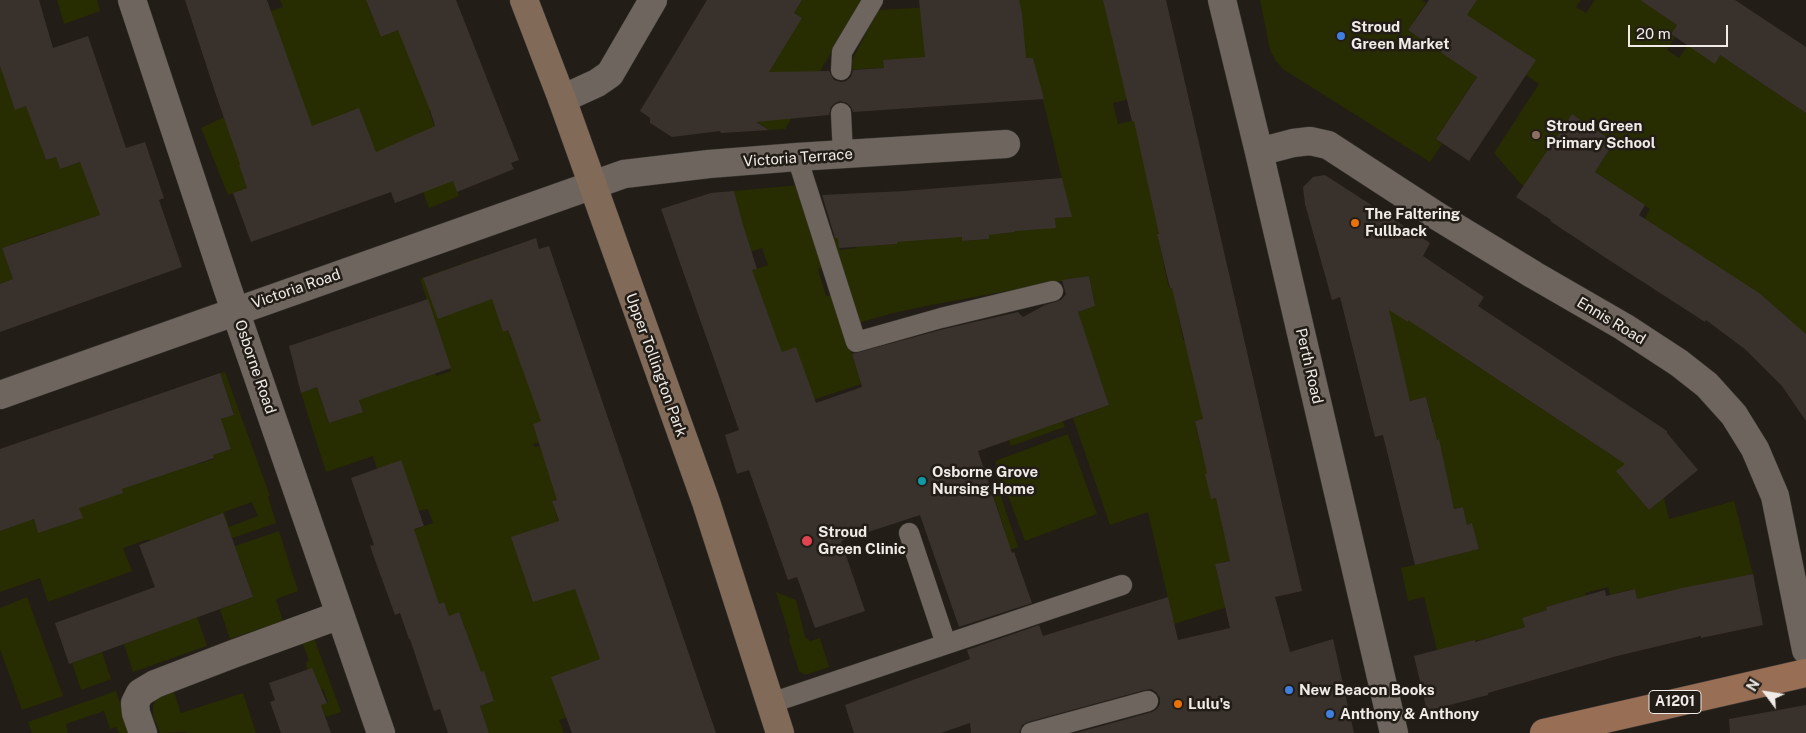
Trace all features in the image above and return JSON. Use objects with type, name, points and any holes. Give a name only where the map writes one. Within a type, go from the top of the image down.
[{"type":"main road","name":"Upper Tollington Park","points":[[524,0],[562,99],[706,502],[780,733]]},
{"type":"main road","name":"A1201","points":[[1544,733],[1806,673]]},
{"type":"street","name":"Osborne Road","points":[[132,0],[235,310],[381,733]]},
{"type":"street","points":[[562,99],[598,83],[610,74],[653,0]]},
{"type":"street","name":"Perth Road","points":[[1222,0],[1394,733]]},
{"type":"street","name":"Ennis Road","points":[[1259,152],[1300,142],[1310,141],[1328,145],[1437,216],[1624,327],[1679,363],[1706,385],[1734,415],[1755,449],[1775,496],[1806,650]]},
{"type":"street","name":"Victoria Terrace","points":[[592,186],[624,174],[708,164],[1006,144]]},
{"type":"street","name":"Victoria Road","points":[[0,395],[235,310],[592,186]]},
{"type":"street","points":[[143,733],[136,714],[135,703],[140,693],[155,684],[340,615]]},
{"type":"lane","points":[[841,70],[842,52],[874,0]]},
{"type":"lane","points":[[841,113],[843,154]]},
{"type":"lane","points":[[797,157],[856,342],[941,318],[1053,291]]},
{"type":"lane","points":[[909,533],[946,644]]},
{"type":"lane","points":[[771,702],[1122,585]]},
{"type":"lane","points":[[1031,733],[1148,701]]},
{"type":"green space","points":[[57,0],[97,0],[100,11],[64,24]]},
{"type":"green space","points":[[280,0],[374,0],[367,3],[381,37],[415,23],[445,104],[429,111],[459,196],[429,208],[414,167],[386,178],[367,130],[270,154],[239,165],[247,188],[228,195],[201,128],[224,117],[292,93],[271,11],[283,7]]},
{"type":"green space","points":[[802,0],[863,0],[785,129],[769,130],[743,113],[801,18],[794,13]]},
{"type":"green space","points":[[1019,0],[1103,0],[1142,96],[1113,103],[1118,124],[1148,117],[1175,230],[1157,234],[1169,288],[1187,284],[1193,310],[1178,314],[1183,340],[1199,337],[1203,419],[1195,421],[1201,449],[1210,472],[1206,474],[1211,499],[1232,495],[1239,522],[1222,527],[1225,537],[1227,537],[1232,560],[1215,564],[1219,582],[1236,578],[1234,605],[1174,624],[1148,512],[1110,525],[1073,418],[1109,405],[1086,337],[976,348],[1095,306],[1089,276],[926,306],[855,324],[828,238],[838,238],[840,250],[856,248],[854,236],[880,234],[881,245],[897,244],[897,233],[917,240],[933,239],[961,228],[962,241],[989,239],[988,225],[1000,234],[1014,232],[1014,223],[1056,228],[1055,218],[1071,217],[1033,58],[926,65],[883,60],[884,68],[847,70],[878,10],[1019,2]]},
{"type":"green space","points":[[1260,0],[1422,0],[1426,3],[1408,30],[1441,53],[1477,0],[1581,0],[1576,7],[1586,13],[1595,0],[1640,0],[1677,25],[1671,35],[1675,37],[1667,50],[1679,58],[1688,45],[1720,55],[1806,113],[1806,335],[1777,309],[1644,220],[1650,209],[1595,172],[1614,142],[1572,114],[1525,186],[1521,184],[1494,153],[1539,84],[1526,75],[1535,61],[1502,38],[1436,139],[1442,144],[1430,162],[1283,69],[1270,50]]},
{"type":"green space","points":[[0,66],[15,109],[39,101],[35,129],[46,160],[56,157],[60,169],[112,151],[100,215],[57,230],[56,264],[44,233],[2,248],[13,279],[0,284]]},
{"type":"green space","points":[[799,185],[826,266],[818,269],[826,296],[834,295],[861,384],[759,418],[782,352],[735,276],[768,265],[762,248],[751,252],[720,210],[739,213],[734,191]]},
{"type":"green space","points":[[481,257],[490,284],[507,317],[499,319],[503,332],[508,330],[511,340],[529,334],[557,416],[533,424],[540,442],[533,444],[535,447],[540,446],[566,496],[552,501],[561,529],[619,619],[594,708],[559,720],[564,733],[489,733],[480,706],[494,701],[484,672],[469,677],[455,634],[466,630],[459,613],[449,616],[444,602],[439,604],[413,530],[433,523],[428,509],[419,511],[377,469],[373,456],[326,472],[301,393],[317,387],[329,423],[363,411],[350,374],[427,349],[436,376],[451,371],[420,279]]},
{"type":"green space","points":[[1385,301],[1436,317],[1426,332],[1622,462],[1639,453],[1617,471],[1649,510],[1664,498],[1669,519],[1734,501],[1753,574],[1651,595],[1651,601],[1638,604],[1635,589],[1611,596],[1608,587],[1585,593],[1591,612],[1567,601],[1546,607],[1547,610],[1522,618],[1525,627],[1437,650],[1424,597],[1408,601],[1401,568],[1479,549],[1472,524],[1467,525],[1463,507],[1454,509],[1438,439],[1429,441],[1433,422],[1426,397],[1410,401]]},
{"type":"green space","points":[[225,372],[270,496],[268,496],[276,523],[159,563],[149,539],[123,548],[132,571],[48,602],[40,578],[0,592],[0,531],[12,527],[2,499],[24,492],[38,532],[82,518],[73,491],[112,460],[187,432],[198,464],[214,459],[213,455],[231,449],[221,419],[234,414],[220,373]],"holes":[[[252,502],[258,516],[229,527],[224,512]]]},
{"type":"green space","points":[[1060,414],[1065,427],[1011,446],[1009,440]]},
{"type":"green space","points":[[1068,434],[1097,514],[1025,541],[995,461]]},
{"type":"green space","points":[[999,491],[1018,547],[1000,553],[994,535],[1005,531],[993,494]]},
{"type":"green space","points":[[279,531],[298,591],[276,599],[283,621],[230,639],[220,609],[253,597],[235,546]]},
{"type":"green space","points":[[776,592],[796,600],[805,637],[810,641],[820,638],[829,667],[805,675],[799,671]]},
{"type":"green space","points":[[27,597],[63,696],[22,710],[0,649],[0,608]]},
{"type":"green space","points":[[197,617],[207,646],[133,672],[124,644]]},
{"type":"green space","points":[[314,638],[341,712],[326,717],[321,705],[328,702],[323,689],[315,691],[307,669],[306,662],[309,660],[302,642]]},
{"type":"green space","points":[[102,652],[111,679],[81,690],[72,663]]},
{"type":"green space","points":[[173,689],[181,713],[243,693],[256,733],[160,733],[153,716],[153,706],[157,697]]},
{"type":"green space","points":[[116,691],[130,733],[119,733],[116,727],[110,729],[104,711],[66,724],[68,733],[32,733],[28,722]]},
{"type":"building","points":[[0,0],[39,0],[53,48],[88,36],[126,148],[145,142],[164,198],[159,200],[182,267],[0,332],[0,284],[13,279],[2,248],[100,215],[80,162],[60,169],[56,157],[46,160],[26,106],[15,110],[0,66]]},
{"type":"building","points":[[185,0],[267,0],[312,126],[359,108],[376,152],[435,126],[398,30],[381,37],[366,0],[456,0],[519,160],[511,163],[514,169],[457,192],[453,181],[395,203],[391,192],[251,242],[233,193],[247,188]]},
{"type":"building","points":[[707,0],[802,0],[794,13],[802,18],[769,72],[829,71],[834,80],[841,82],[851,77],[853,70],[884,68],[883,60],[925,57],[919,0],[1019,0],[1026,58],[1033,58],[1044,99],[853,112],[847,103],[840,101],[831,107],[829,115],[756,122],[769,130],[721,133],[720,131],[672,137],[650,123],[650,118],[640,111]]},
{"type":"building","points":[[1103,0],[1166,0],[1302,591],[1275,597],[1290,652],[1333,639],[1354,733],[1076,733],[1152,712],[1160,704],[1160,698],[1151,689],[1028,722],[1022,725],[1019,733],[971,733],[970,723],[941,733],[854,733],[845,705],[970,659],[967,650],[1039,625],[1043,636],[1168,597],[1178,640],[1230,628],[1215,564],[1230,561],[1216,498],[1211,499],[1205,474],[1207,473],[1195,421],[1203,419],[1172,288],[1170,288],[1157,234],[1159,234],[1134,121],[1132,121]]},
{"type":"building","points":[[1429,0],[1477,0],[1467,15],[1536,60],[1469,161],[1436,139],[1477,77],[1408,30]]},
{"type":"building","points":[[1640,0],[1735,0],[1806,47],[1806,113],[1720,55],[1715,64],[1671,34],[1677,25]]},
{"type":"building","points":[[1572,114],[1614,142],[1595,172],[1645,205],[1639,215],[1759,293],[1806,334],[1806,421],[1782,386],[1746,350],[1706,320],[1705,322],[1609,260],[1516,197]]},
{"type":"building","points":[[1325,175],[1430,243],[1423,256],[1484,297],[1478,306],[1667,431],[1698,470],[1649,510],[1616,471],[1625,464],[1408,320],[1408,322],[1389,310],[1410,401],[1426,397],[1437,440],[1439,439],[1454,509],[1463,507],[1467,525],[1472,523],[1479,549],[1415,565],[1383,435],[1375,437],[1340,297],[1332,300],[1305,204],[1303,187],[1313,177]]},
{"type":"building","points":[[1062,178],[1072,217],[1055,218],[1056,228],[1015,231],[989,235],[989,239],[962,241],[962,237],[839,248],[838,238],[835,238],[822,195],[904,191]]},
{"type":"building","points":[[734,191],[757,269],[752,270],[778,342],[782,352],[796,347],[816,403],[862,387],[852,354],[944,329],[1018,312],[1023,317],[1045,305],[1061,300],[1066,294],[1062,280],[1089,276],[1095,306],[1078,312],[1109,405],[978,451],[1012,553],[1014,552],[1032,603],[959,627],[920,515],[841,541],[865,611],[815,628],[797,577],[788,580],[749,470],[737,474],[725,435],[739,430],[661,209],[711,193]]},
{"type":"building","points":[[536,238],[539,249],[549,246],[716,733],[572,733],[551,677],[600,659],[575,589],[533,602],[511,537],[559,521],[552,501],[557,500],[533,424],[541,421],[508,330],[503,332],[492,299],[438,319],[423,278]]},
{"type":"building","points":[[428,299],[451,368],[359,400],[363,412],[329,423],[317,387],[301,393],[289,346]]},
{"type":"building","points":[[220,373],[234,415],[221,419],[231,449],[213,455],[214,458],[122,489],[123,493],[79,508],[83,518],[38,533],[34,519],[0,531],[0,449]]},
{"type":"building","points":[[401,460],[424,526],[414,529],[439,604],[444,602],[449,616],[459,612],[481,672],[484,671],[494,701],[480,706],[489,733],[448,733],[440,709],[434,711],[400,613],[395,615],[370,546],[374,545],[351,478]]},
{"type":"building","points":[[223,513],[253,597],[69,664],[55,623],[155,587],[139,545]]},
{"type":"building","points":[[1753,574],[1763,625],[1701,638],[1701,636],[1617,656],[1488,693],[1488,695],[1427,711],[1414,656],[1475,640],[1475,642],[1525,627],[1522,618],[1547,610],[1546,607],[1605,590],[1606,596],[1635,589],[1637,599]]},
{"type":"building","points":[[312,668],[327,703],[321,705],[331,733],[281,733],[270,702],[275,700],[269,683]]},
{"type":"building","points":[[1806,705],[1806,733],[1730,733],[1729,719]]},
{"type":"place","name":"Stroud Green Market","points":[[1341,36]]},
{"type":"place","name":"Stroud Green Primary School","points":[[1536,135]]},
{"type":"place","name":"The Faltering Fullback","points":[[1355,223]]},
{"type":"place","name":"Osborne Grove Nursing Home","points":[[922,481]]},
{"type":"place","name":"Stroud Green Clinic","points":[[807,541]]},
{"type":"place","name":"New Beacon Books","points":[[1289,690]]},
{"type":"place","name":"Lulu's","points":[[1178,704]]},
{"type":"place","name":"Anthony & Anthony","points":[[1330,714]]}]
